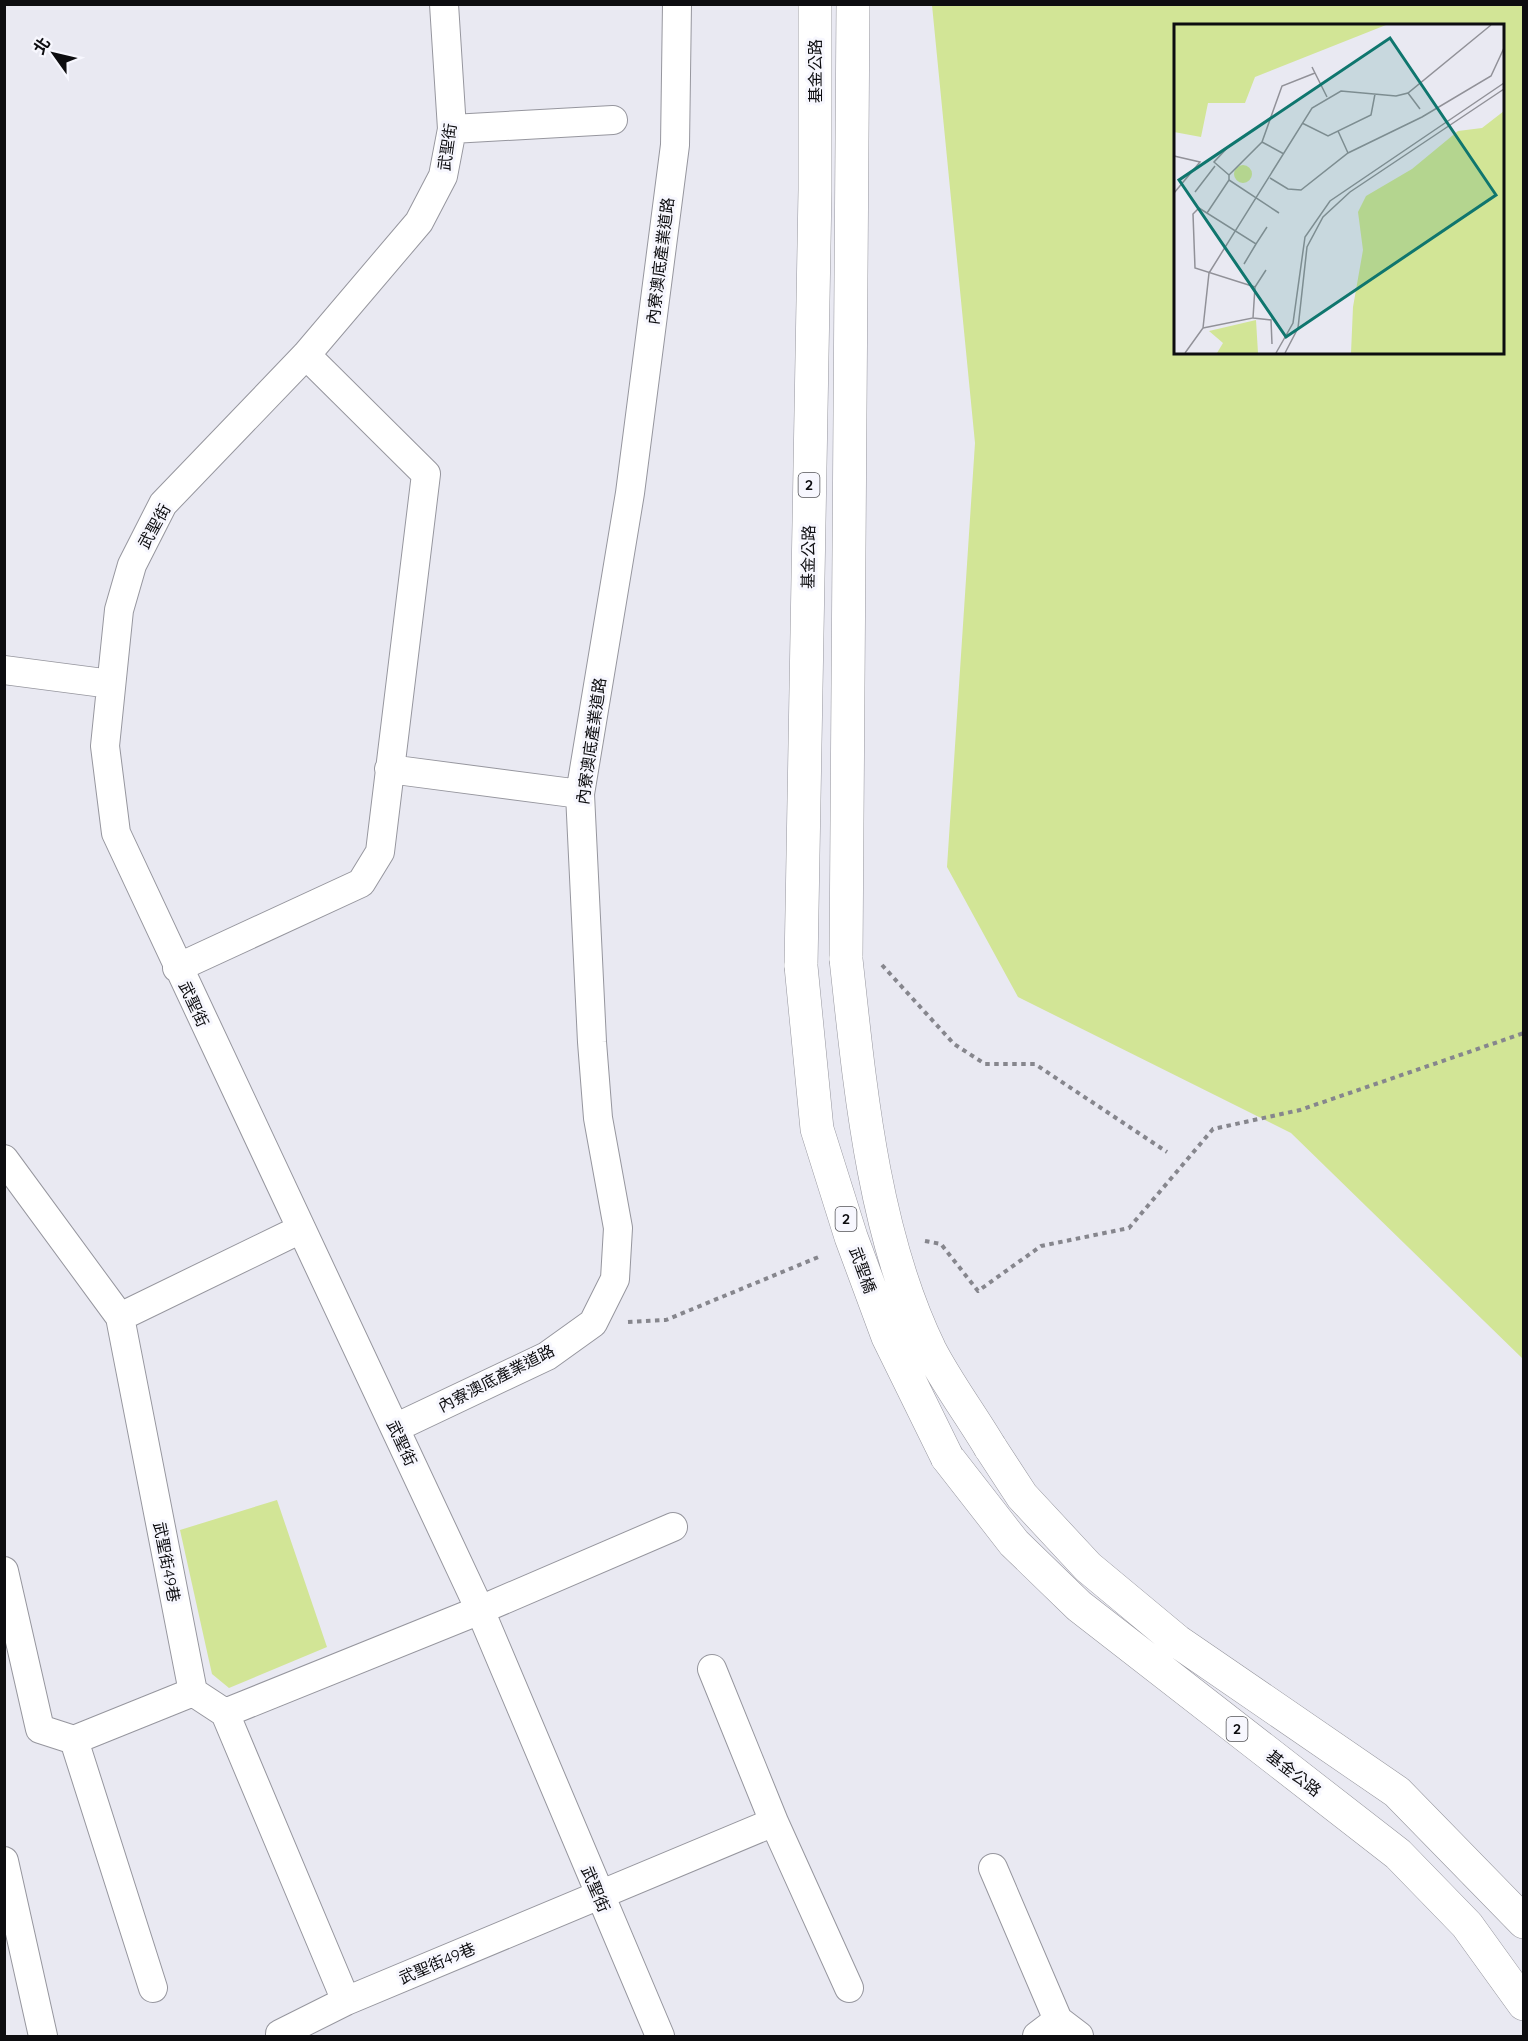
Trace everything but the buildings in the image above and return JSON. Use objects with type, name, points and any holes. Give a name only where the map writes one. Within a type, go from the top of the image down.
[{"type":"main road","name":"基金公路","points":[[801,966],[815,190],[815,4]]},
{"type":"main road","name":"2","points":[[853,4],[846,945],[862,1106],[894,1254],[931,1350],[990,1447],[1022,1496],[1088,1567],[1177,1641],[1397,1792],[1524,1922]]},
{"type":"main road","name":"武聖橋","points":[[801,966],[817,1129],[851,1237],[888,1337],[947,1457]]},
{"type":"main road","name":"基金公路","points":[[947,1457],[1014,1544],[1079,1606],[1398,1854],[1467,1925],[1524,2004]]},
{"type":"street","name":"武聖街","points":[[444,4],[453,129],[443,176],[419,222],[306,354],[163,504],[132,565],[120,610],[105,746],[116,833],[177,968],[480,1610],[660,2037]]},
{"type":"street","name":"內寮澳底產業道路","points":[[395,1428],[547,1356],[592,1323],[615,1279],[618,1228],[598,1118],[580,794],[630,493],[675,144],[677,4]]},
{"type":"street","points":[[453,129],[613,120]]},
{"type":"street","points":[[177,968],[361,883],[380,852],[426,474],[306,354]]},
{"type":"street","points":[[4,670],[111,684]]},
{"type":"street","points":[[389,769],[580,794]]},
{"type":"street","name":"武聖街49巷","points":[[4,1159],[120,1317],[193,1692]]},
{"type":"street","points":[[120,1317],[301,1229]]},
{"type":"street","points":[[225,1713],[480,1610],[673,1527]]},
{"type":"street","points":[[4,1571],[40,1729],[74,1740],[193,1692],[225,1713],[346,2001]]},
{"type":"street","points":[[712,1669],[774,1822],[849,1989]]},
{"type":"street","points":[[74,1740],[153,1988]]},
{"type":"street","name":"武聖街49巷","points":[[280,2037],[280,2034],[346,2001],[774,1822]]},
{"type":"street","points":[[4,1861],[43,2037]]},
{"type":"street","points":[[993,1868],[1058,2031]]},
{"type":"path","points":[[846,945],[891,974],[954,1044],[985,1065],[1035,1064],[1167,1152]]},
{"type":"path","points":[[917,1240],[940,1244],[978,1291],[1041,1246],[1129,1228],[1213,1129],[1300,1110],[1524,1032]]},
{"type":"path","points":[[592,1323],[666,1320],[790,1271],[830,1252]]},
{"type":"green space","points":[[932,5],[1523,5],[1523,1359],[1291,1133],[1018,997],[947,867],[975,443]]},
{"type":"green space","points":[[277,1500],[327,1647],[229,1688],[212,1674],[180,1530]]}]
